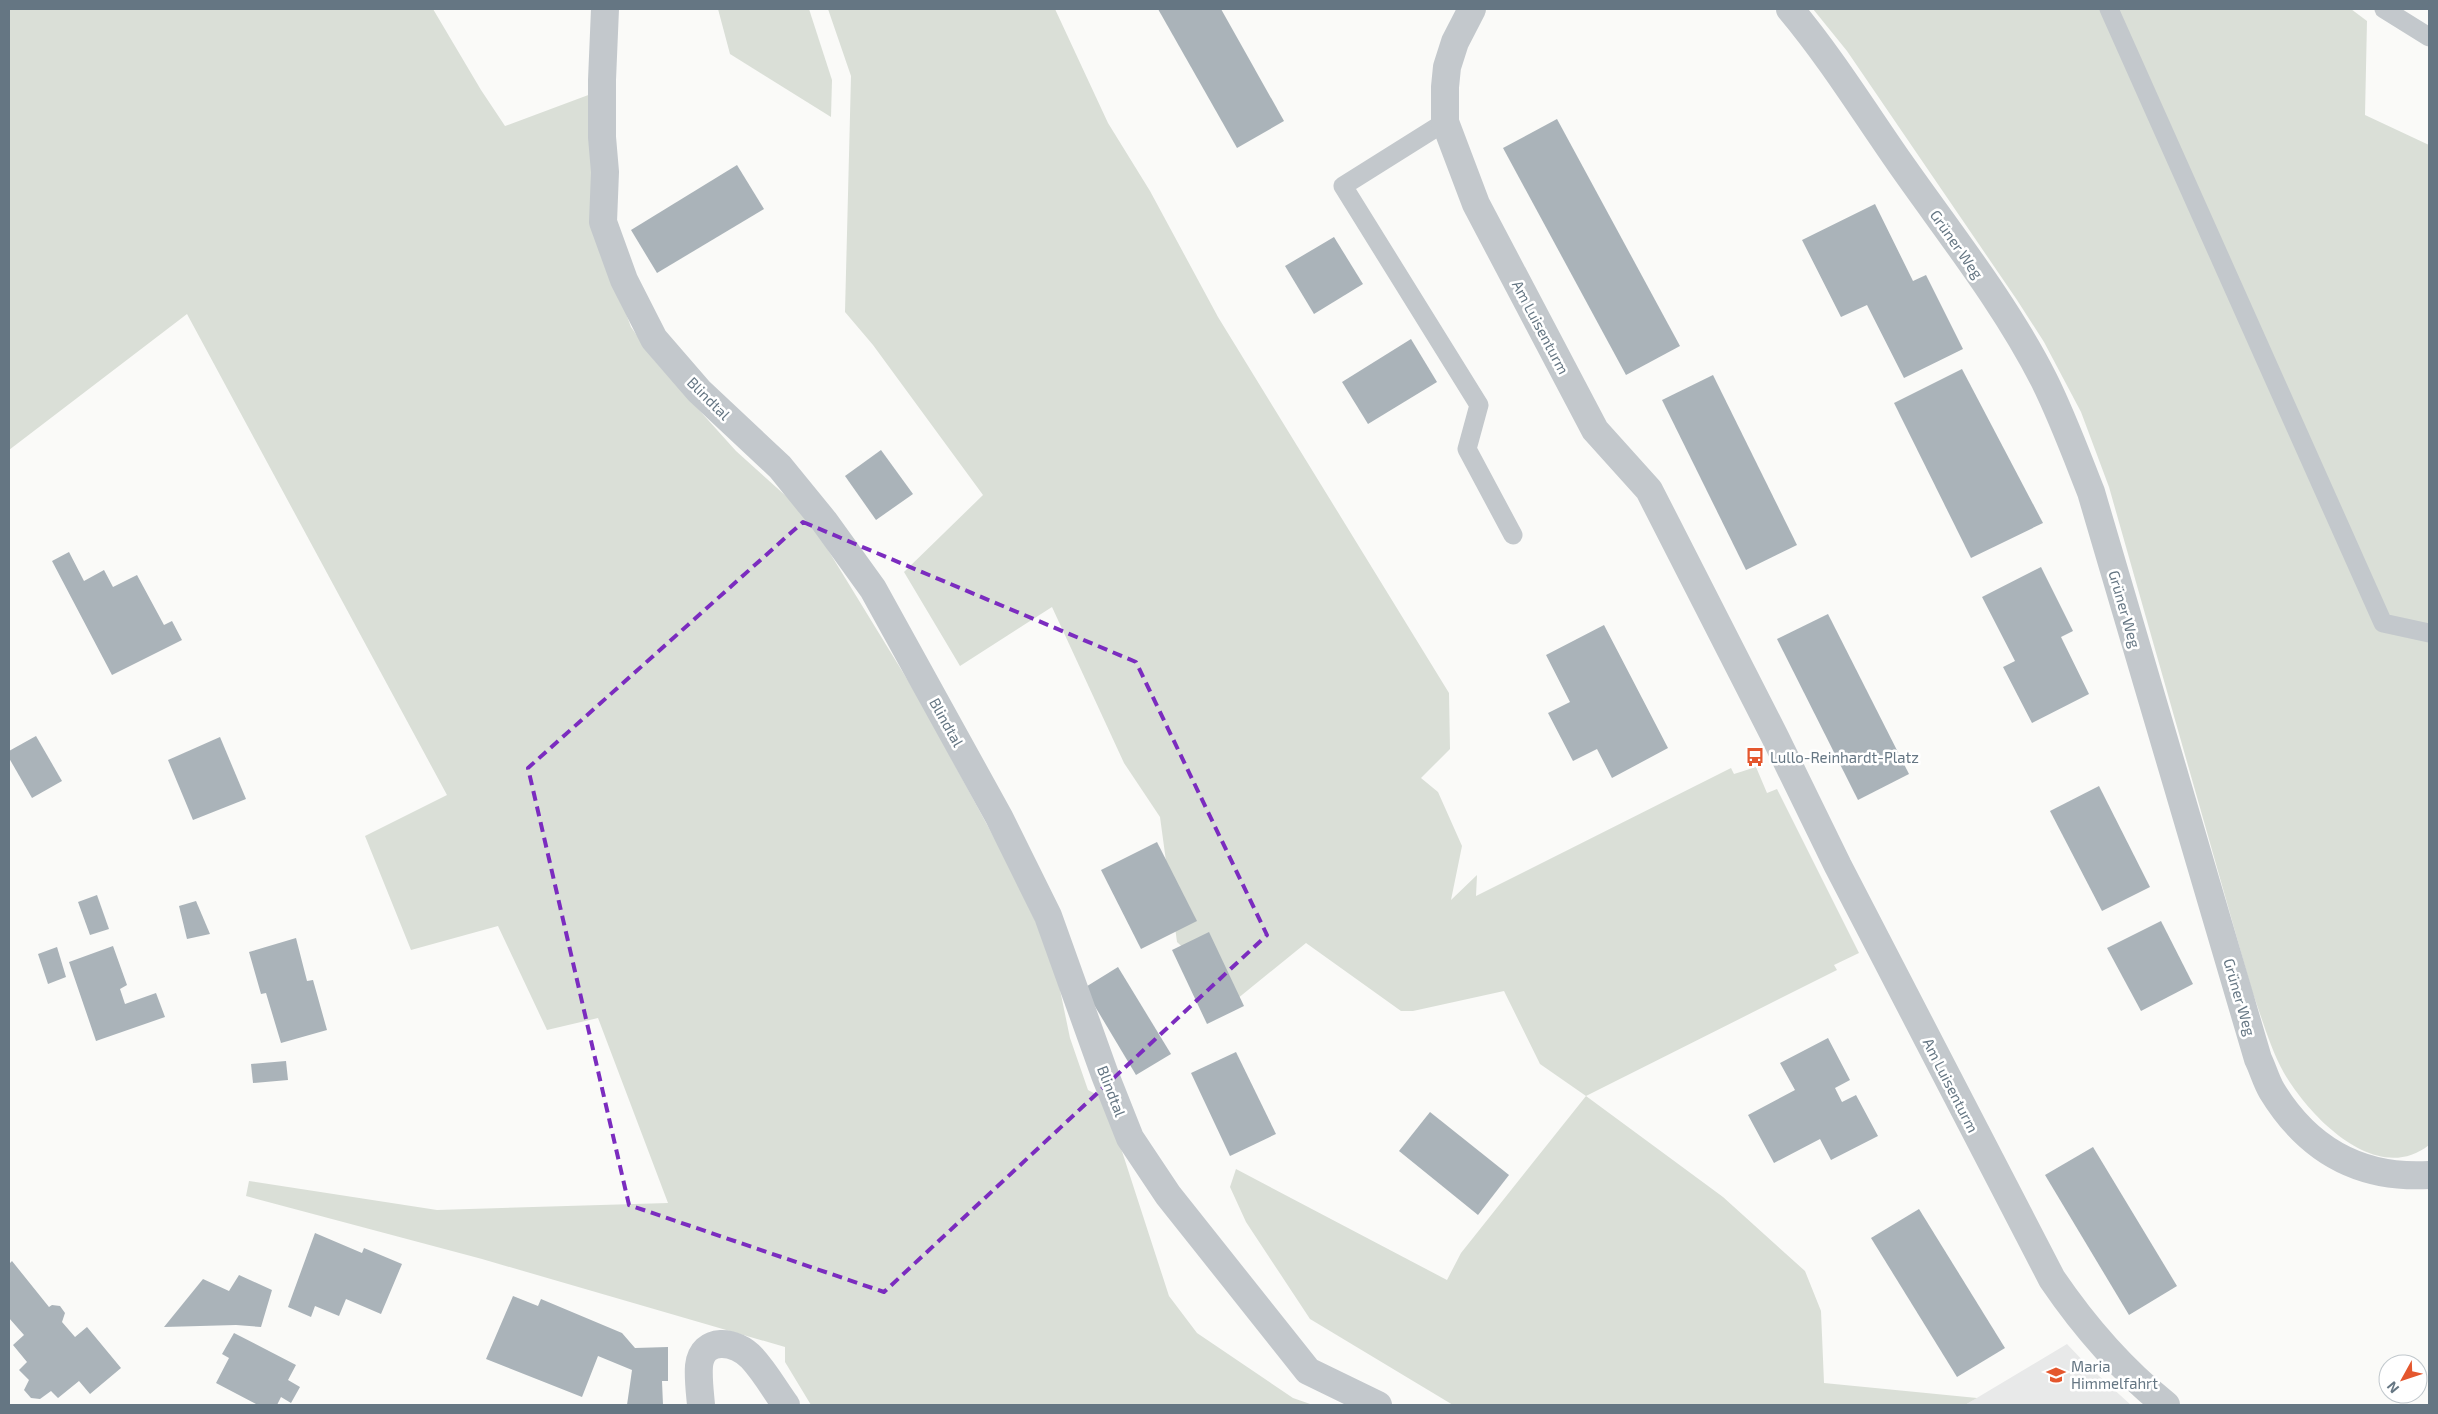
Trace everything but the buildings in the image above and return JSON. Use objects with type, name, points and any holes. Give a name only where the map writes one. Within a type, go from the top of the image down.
[{"type":"street","name":"Blindtal","points":[[605,9],[602,137],[605,172],[602,222],[624,280],[654,338],[700,391],[780,467],[824,520],[873,589],[999,817],[1048,916],[1105,1075],[1130,1138],[1168,1195],[1308,1370],[1378,1405]]},
{"type":"street","name":"Am Luisenturm","points":[[1472,9],[1455,42],[1447,67],[1444,87],[1446,122],[1476,204],[1595,430],[1649,490],[1775,737],[1838,866],[2052,1278],[2078,1317],[2134,1380],[2166,1405]]},
{"type":"street","name":"Grüner Weg","points":[[1790,9],[1825,51],[1999,304],[2043,379],[2068,432],[2091,492],[2258,1059],[2272,1090],[2297,1122],[2325,1150],[2358,1168],[2404,1176],[2429,1175]]},
{"type":"street","points":[[701,1405],[699,1365],[706,1349],[719,1343],[734,1344],[752,1357],[786,1405]]},
{"type":"lane","points":[[2109,9],[2383,623],[2429,633]]},
{"type":"lane","points":[[2384,9],[2429,37]]},
{"type":"lane","points":[[1446,122],[1343,186],[1480,405],[1467,449],[1513,535]]},
{"type":"highlighted area","points":[[803,522],[1136,662],[1267,935],[884,1292],[629,1205],[528,768]]},
{"type":"shaded area","points":[[9,9],[433,9],[481,90],[505,126],[591,94],[597,235],[631,327],[654,360],[736,451],[806,514],[918,697],[1011,869],[1054,961],[1070,1038],[1088,1090],[1105,1099],[1169,1296],[1197,1333],[1293,1398],[1313,1405],[811,1405],[785,1362],[785,1347],[482,1259],[246,1196],[249,1181],[437,1210],[668,1203],[598,1018],[547,1030],[498,926],[411,950],[365,836],[447,795],[187,314],[9,450]]},
{"type":"shaded area","points":[[718,9],[809,9],[832,80],[831,117],[730,54]]},
{"type":"shaded area","points":[[828,9],[1055,9],[1108,123],[1150,191],[1218,317],[1449,693],[1450,749],[1421,778],[1438,792],[1462,846],[1451,900],[1477,875],[1476,896],[1731,768],[1734,774],[1756,767],[1767,793],[1777,789],[1859,953],[1834,965],[1837,970],[1586,1096],[1540,1064],[1504,991],[1413,1011],[1401,1011],[1306,943],[1237,999],[1177,942],[1160,817],[1124,763],[1052,607],[960,666],[904,572],[983,495],[873,345],[845,312],[851,76]]},
{"type":"shaded area","points":[[1813,9],[2351,9],[2367,21],[2365,115],[2429,145],[2429,1145],[2409,1156],[2388,1158],[2366,1152],[2346,1141],[2327,1126],[2310,1108],[2284,1073],[2270,1043],[2252,991],[2109,487],[2081,412],[2044,342],[2017,300],[1847,51]]},
{"type":"shaded area","points":[[1586,1096],[1723,1197],[1805,1271],[1821,1311],[1824,1383],[1977,1398],[1965,1405],[1453,1405],[1310,1319],[1246,1222],[1230,1187],[1236,1169],[1447,1280],[1461,1253]]},
{"type":"shaded area","name":"Maria Himmelfahrt","points":[[2067,1344],[2131,1405],[1965,1405]]},
{"type":"place","name":"Lullo-Reinhardt-Platz","points":[[1755,757]]},
{"type":"place","name":"Maria Himmelfahrt","points":[[2056,1375]]}]
